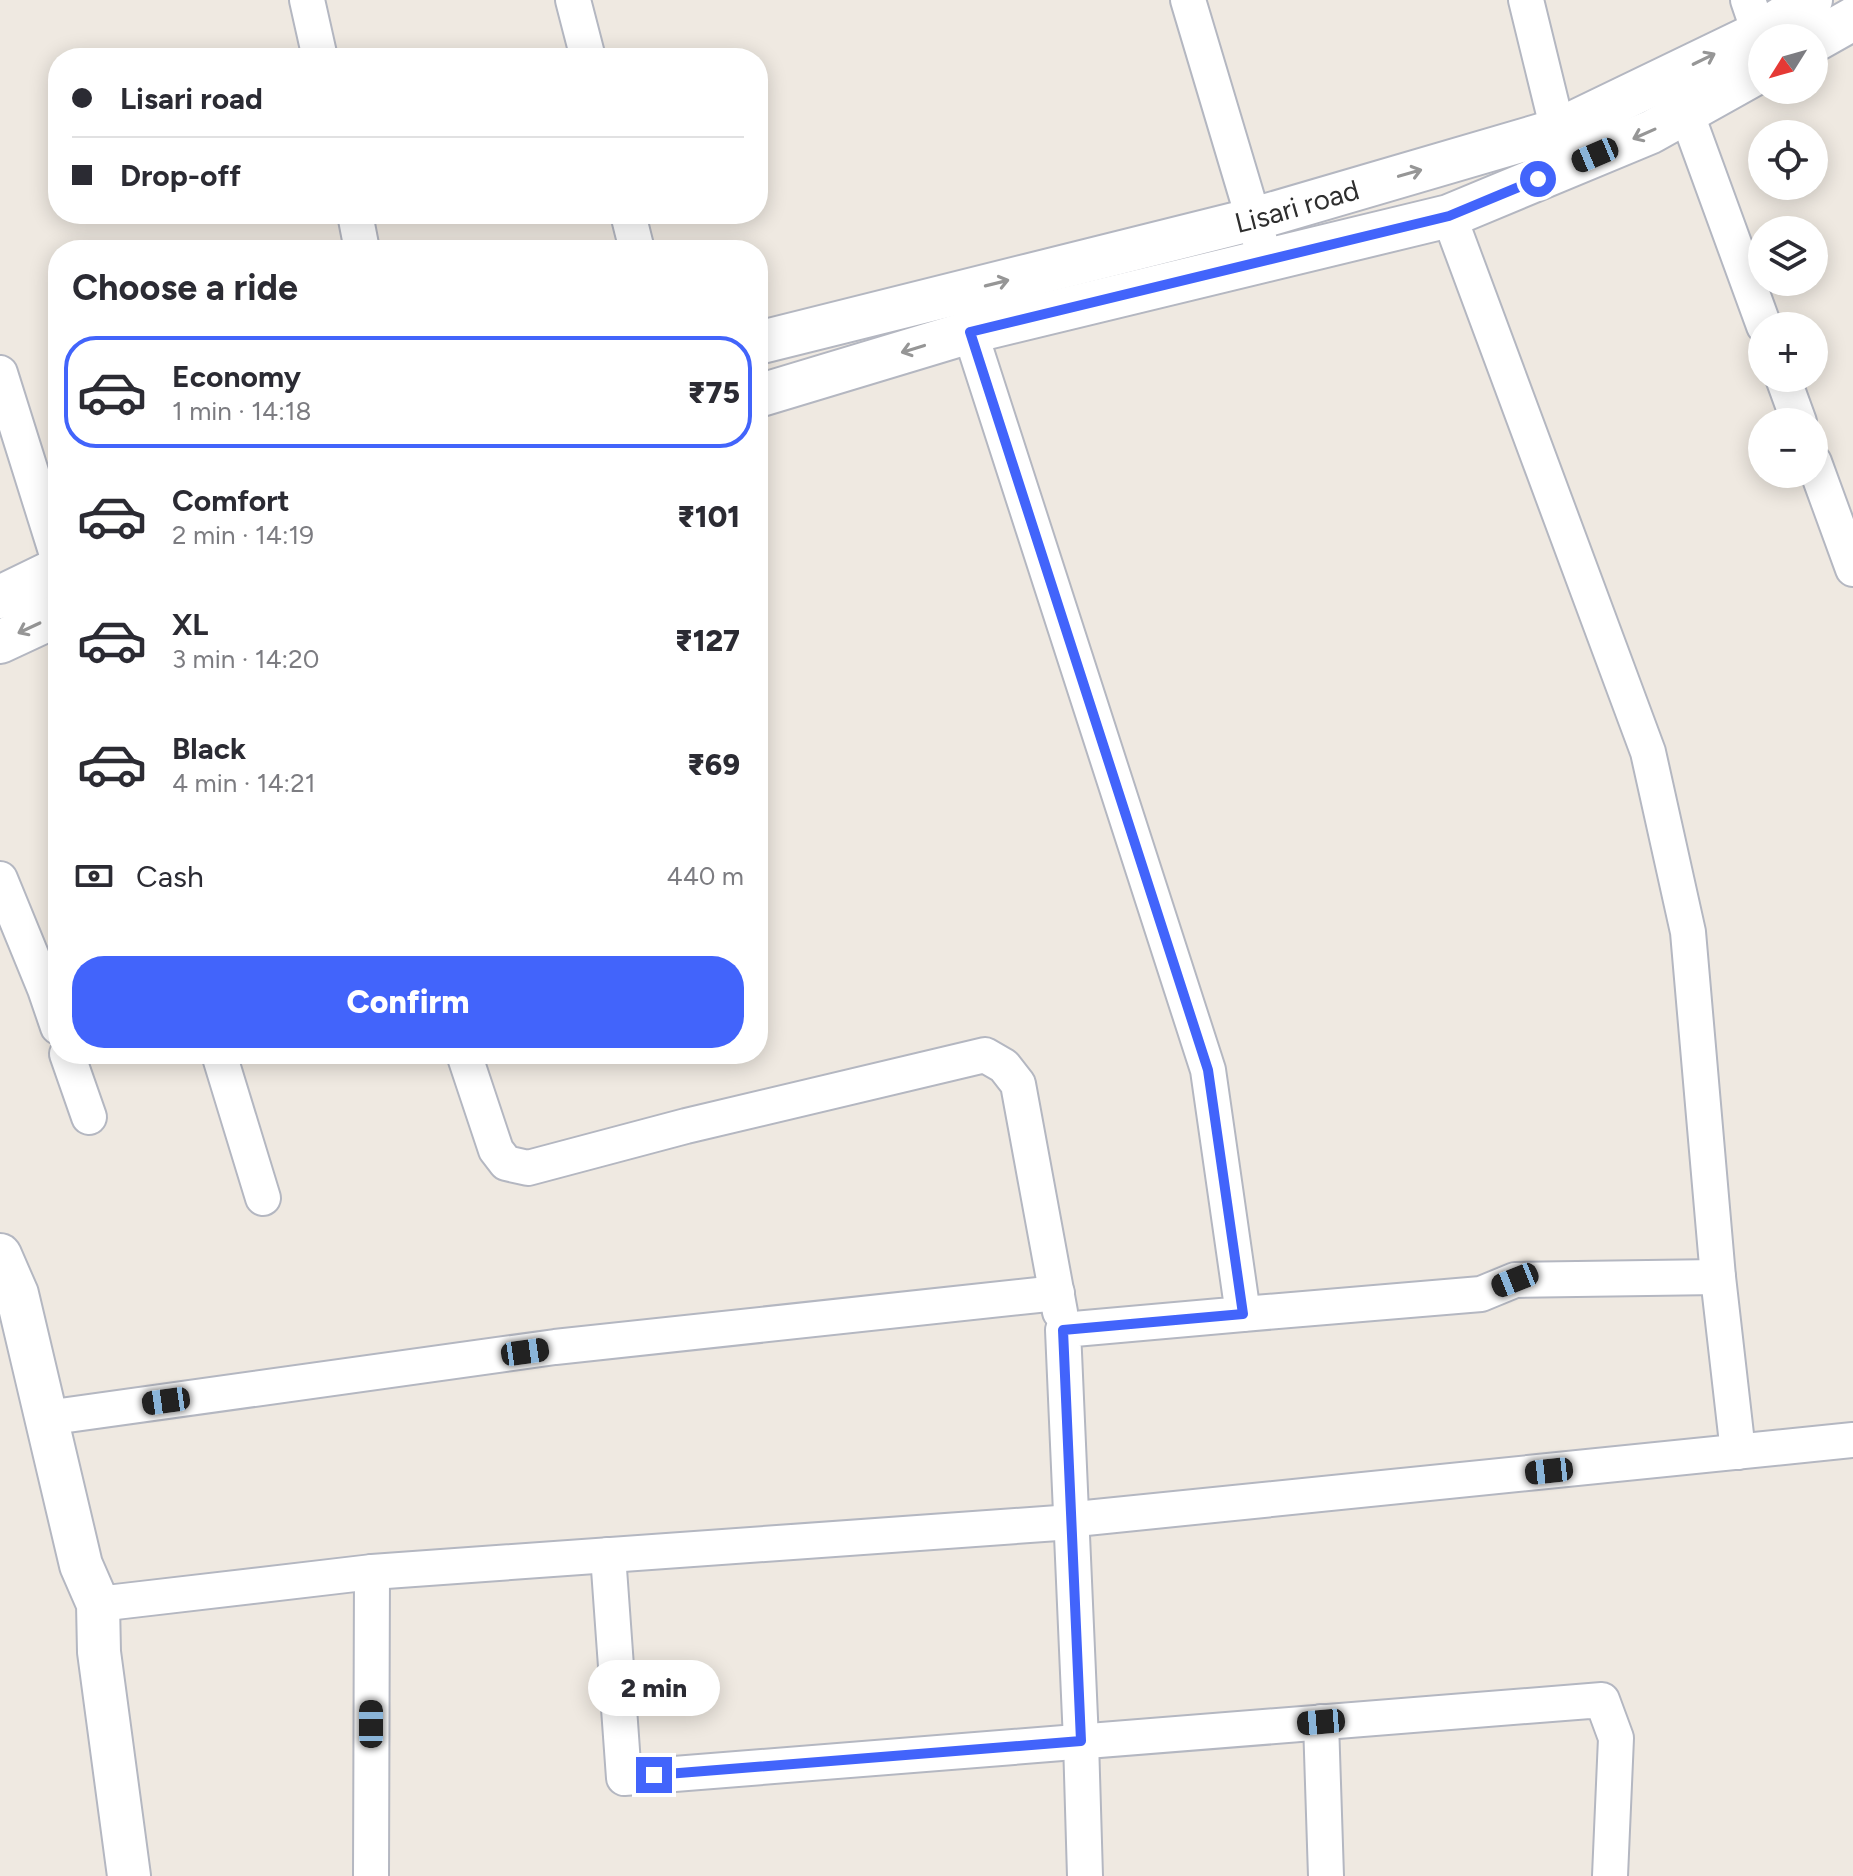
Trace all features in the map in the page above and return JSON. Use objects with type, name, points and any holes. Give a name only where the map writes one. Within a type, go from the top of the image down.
[{"type":"street","points":[[307,0],[318,48]]},
{"type":"street","points":[[573,0],[585,48]]},
{"type":"street","points":[[1188,0],[1266,260]]},
{"type":"street","points":[[1526,0],[1562,148]]},
{"type":"street","name":"Lisari road","points":[[1776,24],[1811,0]]},
{"type":"street","points":[[1828,33],[1853,19]]},
{"type":"street","name":"Lisari road","points":[[768,393],[970,332],[1449,216],[1748,42]]},
{"type":"street","name":"Lisari road","points":[[768,340],[1254,219],[1562,148],[1651,132],[1686,112],[1748,47]]},
{"type":"street","points":[[1686,112],[1759,312]]},
{"type":"street","points":[[1449,216],[1648,752],[1688,932],[1718,1277],[1738,1452]]},
{"type":"street","points":[[970,332],[1208,1070],[1243,1314]]},
{"type":"street","points":[[0,373],[48,526]]},
{"type":"street","points":[[1823,488],[1853,569]]},
{"type":"street","points":[[0,597],[48,574]]},
{"type":"street","points":[[0,642],[48,620]]},
{"type":"street","points":[[0,879],[48,998]]},
{"type":"street","points":[[467,1064],[496,1150],[506,1163],[528,1168],[686,1126],[985,1055],[1004,1066],[1018,1084],[1063,1330],[1085,1876]]},
{"type":"street","points":[[70,1064],[89,1117]]},
{"type":"street","points":[[222,1064],[263,1198]]},
{"type":"street","points":[[0,1255],[17,1294],[81,1565],[98,1604],[99,1652],[129,1876]]},
{"type":"street","points":[[1063,1330],[1481,1294],[1515,1280],[1718,1277]]},
{"type":"street","points":[[46,1418],[555,1347],[1057,1293]]},
{"type":"street","points":[[98,1604],[372,1572],[1072,1522],[1076,1519],[1853,1440]]},
{"type":"street","points":[[608,1555],[624,1778],[1602,1700],[1616,1738],[1610,1876]]},
{"type":"street","points":[[371,1876],[372,1572]]},
{"type":"street","points":[[1321,1722],[1326,1876]]},
{"type":"route","points":[[654,1775],[1081,1741],[1063,1330],[1243,1314],[1208,1070],[970,332],[1449,216],[1538,179]]}]
